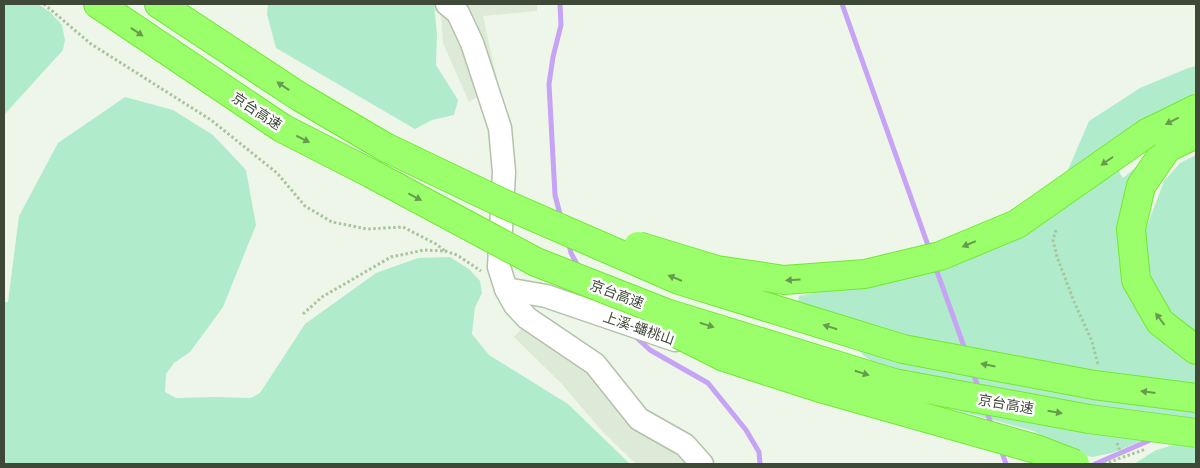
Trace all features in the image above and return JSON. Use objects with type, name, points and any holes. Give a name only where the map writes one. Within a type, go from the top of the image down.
[{"type":"highway","name":"京台高速","points":[[98,4],[282,128],[536,262],[666,313],[894,383],[1089,419],[1196,433]]},
{"type":"highway","points":[[159,4],[300,97],[385,146],[502,203],[679,280],[903,349],[1094,385],[1196,398]]},
{"type":"highway","points":[[502,203],[717,270],[784,280],[865,274],[940,256],[1017,224],[1157,141],[1196,109]]},
{"type":"highway","points":[[1157,141],[1196,134]]},
{"type":"highway","points":[[1157,141],[1141,186],[1131,229],[1136,280],[1160,322],[1196,350]]},
{"type":"highway","points":[[536,262],[724,357],[817,387],[1036,449],[1075,464]]},
{"type":"street","points":[[447,4],[458,13],[472,43],[500,128],[504,172],[498,268],[506,289],[515,305],[527,318],[595,364],[639,419],[685,445],[702,464]]},
{"type":"street","name":"上溪-蟠桃山","points":[[506,289],[546,296],[919,423],[1029,451],[1056,464]]},
{"type":"path","points":[[44,4],[91,44],[211,120],[277,173],[306,206],[312,210],[332,222],[367,229],[402,228],[436,244],[445,251]]},
{"type":"path","points":[[1056,230],[1053,240],[1057,257],[1092,341],[1098,370]]},
{"type":"path","points":[[303,314],[322,297],[391,257],[424,250],[445,251],[457,255],[506,289]]},
{"type":"path","points":[[1115,438],[1122,457]]},
{"type":"shaded area","points":[[421,4],[537,4],[537,11],[483,16],[498,84],[469,102],[443,43],[441,13]]},
{"type":"shaded area","points":[[530,319],[685,452],[689,464],[636,464],[602,431],[561,383],[514,337]]},
{"type":"green space","points":[[4,4],[38,4],[50,12],[62,25],[65,40],[63,50],[4,115]]},
{"type":"green space","points":[[268,4],[434,4],[437,34],[436,65],[458,100],[454,115],[432,120],[415,129],[276,48],[267,14]]},
{"type":"green space","points":[[1196,66],[1196,103],[1107,154],[1123,178],[1151,155],[1126,223],[1146,229],[1164,181],[1180,163],[1196,155],[1196,419],[1112,453],[1092,457],[1069,451],[1034,431],[930,403],[863,355],[836,322],[798,303],[799,296],[864,283],[1015,219],[1065,177],[1089,121],[1140,88]]},
{"type":"green space","points":[[125,97],[173,110],[213,135],[246,170],[256,225],[223,307],[190,352],[174,363],[166,374],[165,392],[176,398],[251,398],[260,393],[305,324],[376,273],[418,258],[450,257],[469,269],[480,281],[482,293],[475,307],[472,334],[489,355],[568,404],[630,464],[4,464],[4,302],[8,302],[19,216],[58,143]]},
{"type":"green space","points":[[1174,445],[1196,447],[1196,464],[1134,464],[1156,450]]},
{"type":"waterway","points":[[560,4],[561,25],[549,84],[555,195],[561,218]]},
{"type":"waterway","points":[[842,4],[930,251]]},
{"type":"waterway","points":[[568,241],[571,253],[579,268]]},
{"type":"waterway","points":[[935,266],[966,352]]},
{"type":"waterway","points":[[636,337],[650,350],[708,383],[746,430],[759,452],[760,464]]},
{"type":"waterway","points":[[973,372],[979,390]]},
{"type":"waterway","points":[[986,409],[992,427]]},
{"type":"waterway","points":[[1095,464],[1155,438]]},
{"type":"waterway","points":[[1000,447],[1006,464]]}]
